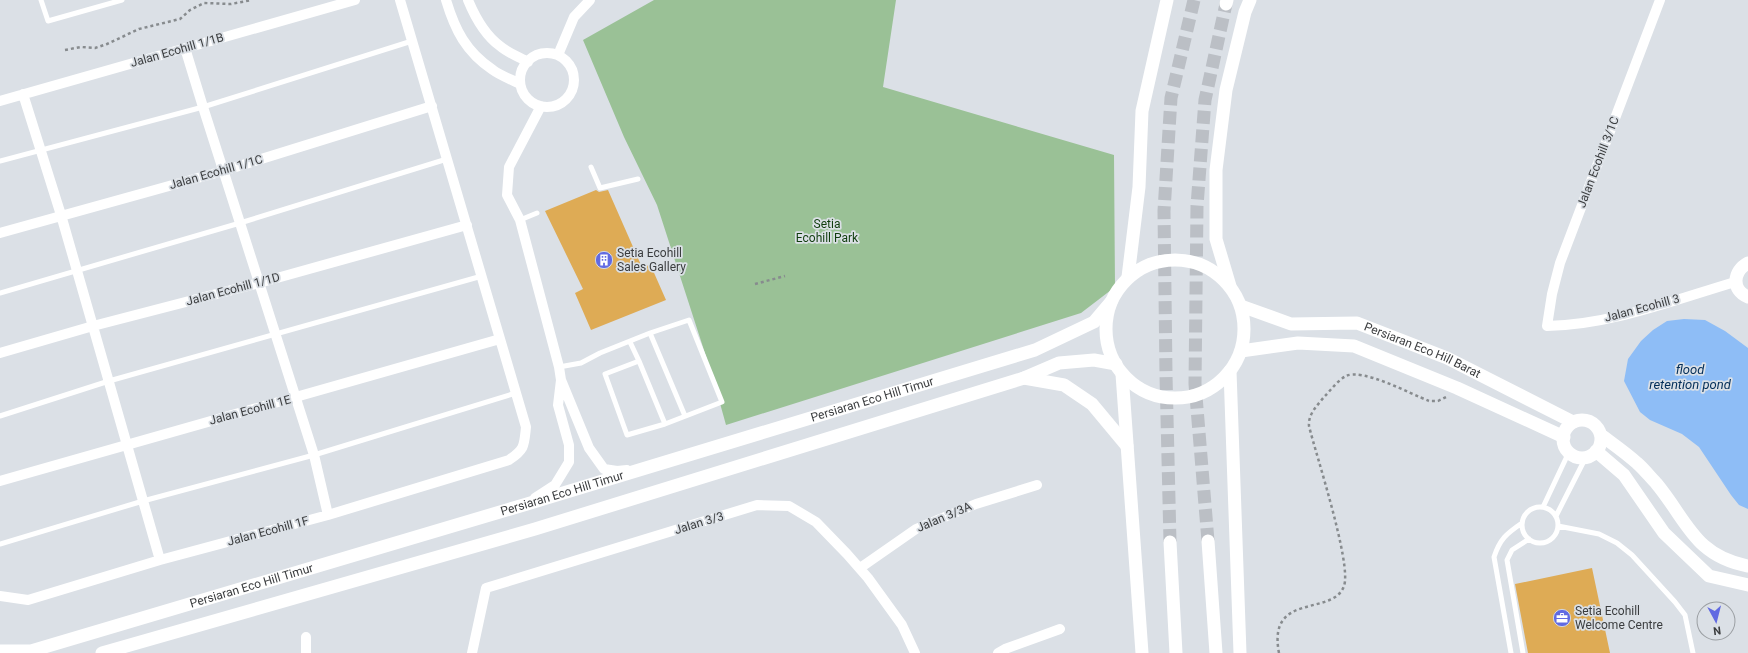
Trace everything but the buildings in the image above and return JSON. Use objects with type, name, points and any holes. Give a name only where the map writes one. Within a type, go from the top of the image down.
[{"type":"street","name":"Jalan Ecohill 1/1B","points":[[0,101],[355,0]]},
{"type":"street","points":[[400,0],[516,393]]},
{"type":"street","points":[[446,0],[458,34],[468,48],[493,70],[520,84]]},
{"type":"street","points":[[468,0],[472,11],[487,35],[501,47],[528,62]]},
{"type":"street","points":[[558,55],[574,17],[590,0]]},
{"type":"street","points":[[1128,277],[1139,187],[1142,111],[1167,0]]},
{"type":"street","points":[[1230,286],[1213,271],[1192,262],[1174,260],[1156,262],[1139,269],[1128,277],[1117,291],[1111,302],[1106,320],[1106,340],[1112,358],[1119,369],[1136,386],[1153,394],[1171,398],[1190,396],[1212,387],[1230,371],[1241,351],[1244,329],[1241,306],[1230,286],[1216,239],[1216,170],[1226,90],[1245,12],[1250,0]]},
{"type":"street","name":"Jalan Ecohill 3/1C","points":[[1547,326],[1552,294],[1560,263],[1660,0]]},
{"type":"street","points":[[185,48],[202,107],[314,455],[328,515]]},
{"type":"street","points":[[542,54],[558,55],[570,65],[574,80],[573,88],[569,96],[560,103],[549,107],[541,106],[527,98],[520,84],[521,76],[528,62],[542,54]]},
{"type":"street","points":[[23,94],[61,215],[160,560]]},
{"type":"street","name":"Jalan Ecohill 1/1C","points":[[0,233],[223,170],[432,106]]},
{"type":"street","points":[[527,504],[555,486],[569,462],[568,445],[558,405],[561,380],[560,367],[520,220],[507,195],[509,167],[541,106]]},
{"type":"street","name":"Jalan Ecohill 1/1D","points":[[0,354],[93,326],[259,283],[467,225]]},
{"type":"street","points":[[1748,263],[1738,270],[1735,282],[1739,291],[1748,297]]},
{"type":"street","name":"Jalan Ecohill 3","points":[[1547,326],[1571,325],[1617,316],[1735,282]]},
{"type":"street","name":"Persiaran Eco Hill Timur","points":[[0,651],[31,651],[527,504],[1034,350],[1094,322],[1111,302]]},
{"type":"street","name":"Persiaran Eco Hill Barat","points":[[1241,306],[1291,324],[1357,323],[1448,358],[1573,422],[1584,420],[1590,422],[1599,429],[1601,435],[1637,463],[1657,485],[1704,548],[1737,564],[1748,566]]},
{"type":"street","name":"Jalan Ecohill 1E","points":[[0,482],[127,444],[296,398],[500,339]]},
{"type":"street","name":"Persiaran Eco Hill Barat","points":[[1241,351],[1298,343],[1354,346],[1457,388],[1533,424],[1564,436]]},
{"type":"street","name":"Persiaran Eco Hill Timur","points":[[102,653],[535,529],[1024,378],[1059,363],[1094,360],[1119,369]]},
{"type":"street","points":[[1119,369],[1142,653]]},
{"type":"street","points":[[1230,371],[1240,653]]},
{"type":"street","points":[[1024,378],[1064,386],[1092,404],[1126,446]]},
{"type":"street","points":[[561,380],[589,448],[604,469],[617,471],[637,470]]},
{"type":"street","name":"Jalan Ecohill 1F","points":[[1,597],[28,600],[160,560],[328,515],[509,460],[521,452],[525,441],[526,427],[516,393]]},
{"type":"street","points":[[1573,422],[1568,426],[1564,436],[1566,448],[1574,456],[1591,454],[1599,446],[1601,435]]},
{"type":"street","points":[[1591,454],[1624,475],[1664,533],[1709,576],[1748,585]]},
{"type":"street","name":"Jalan 3/3A","points":[[860,568],[916,528],[976,504],[1037,485]]},
{"type":"street","name":"Jalan 3/3","points":[[472,653],[486,588],[757,505],[789,506],[816,522],[860,568],[902,625],[915,653]]},
{"type":"street","points":[[1208,541],[1216,653]]},
{"type":"street","points":[[1170,542],[1176,653]]},
{"type":"street","points":[[998,653],[1005,649],[1060,629]]},
{"type":"street","points":[[306,637],[306,653]]},
{"type":"lane","points":[[41,0],[48,21],[122,0]]},
{"type":"lane","points":[[0,161],[202,107],[412,41]]},
{"type":"lane","points":[[0,293],[240,223],[447,159]]},
{"type":"lane","points":[[591,167],[600,188],[638,179]]},
{"type":"lane","points":[[520,220],[538,213]]},
{"type":"lane","points":[[0,416],[109,381],[482,276]]},
{"type":"lane","points":[[560,367],[581,363],[600,353],[650,333],[690,320],[722,402],[665,424],[627,435],[605,374],[639,361]]},
{"type":"lane","points":[[650,333],[685,416]]},
{"type":"lane","points":[[630,342],[665,424]]},
{"type":"lane","points":[[0,544],[143,501],[314,455],[516,393]]},
{"type":"lane","points":[[1543,507],[1569,452]]},
{"type":"lane","points":[[1556,516],[1591,454]]},
{"type":"lane","points":[[1511,653],[1494,557],[1498,544],[1506,534],[1522,523],[1527,512],[1532,509],[1543,507],[1548,509],[1556,516],[1558,526],[1554,536],[1545,542],[1534,542],[1525,534],[1522,523]]},
{"type":"lane","points":[[1558,526],[1599,534],[1617,543],[1632,555],[1685,615],[1693,653]]},
{"type":"lane","points":[[1523,653],[1507,560],[1512,550],[1529,539]]},
{"type":"path","points":[[65,50],[81,47],[95,48],[107,44],[138,29],[180,19],[190,10],[204,3],[230,4],[252,0]]},
{"type":"path","points":[[755,284],[785,276]]},
{"type":"path","points":[[1279,653],[1278,635],[1282,621],[1292,612],[1333,598],[1343,589],[1346,580],[1344,557],[1309,426],[1309,421],[1313,410],[1343,378],[1353,374],[1374,378],[1430,401],[1442,400],[1457,388]]},
{"type":"green space","name":"Setia Ecohill Park","points":[[654,0],[896,0],[883,87],[1114,155],[1115,287],[1081,313],[726,425],[713,378],[657,205],[624,137],[583,40]]},
{"type":"water","name":"flood retention pond","points":[[1684,319],[1705,320],[1725,331],[1748,348],[1748,509],[1739,505],[1731,495],[1699,447],[1682,434],[1650,420],[1640,412],[1624,381],[1628,359],[1641,341],[1653,330],[1667,321]]},
{"type":"tunnel","points":[[1170,542],[1164,211],[1171,98],[1194,0]]},
{"type":"tunnel","points":[[1208,541],[1195,384],[1197,206],[1205,100],[1226,4]]},
{"type":"place","name":"Setia Ecohill Sales Gallery","points":[[604,260]]},
{"type":"place","name":"Setia Ecohill Welcome Centre","points":[[1562,618]]}]
